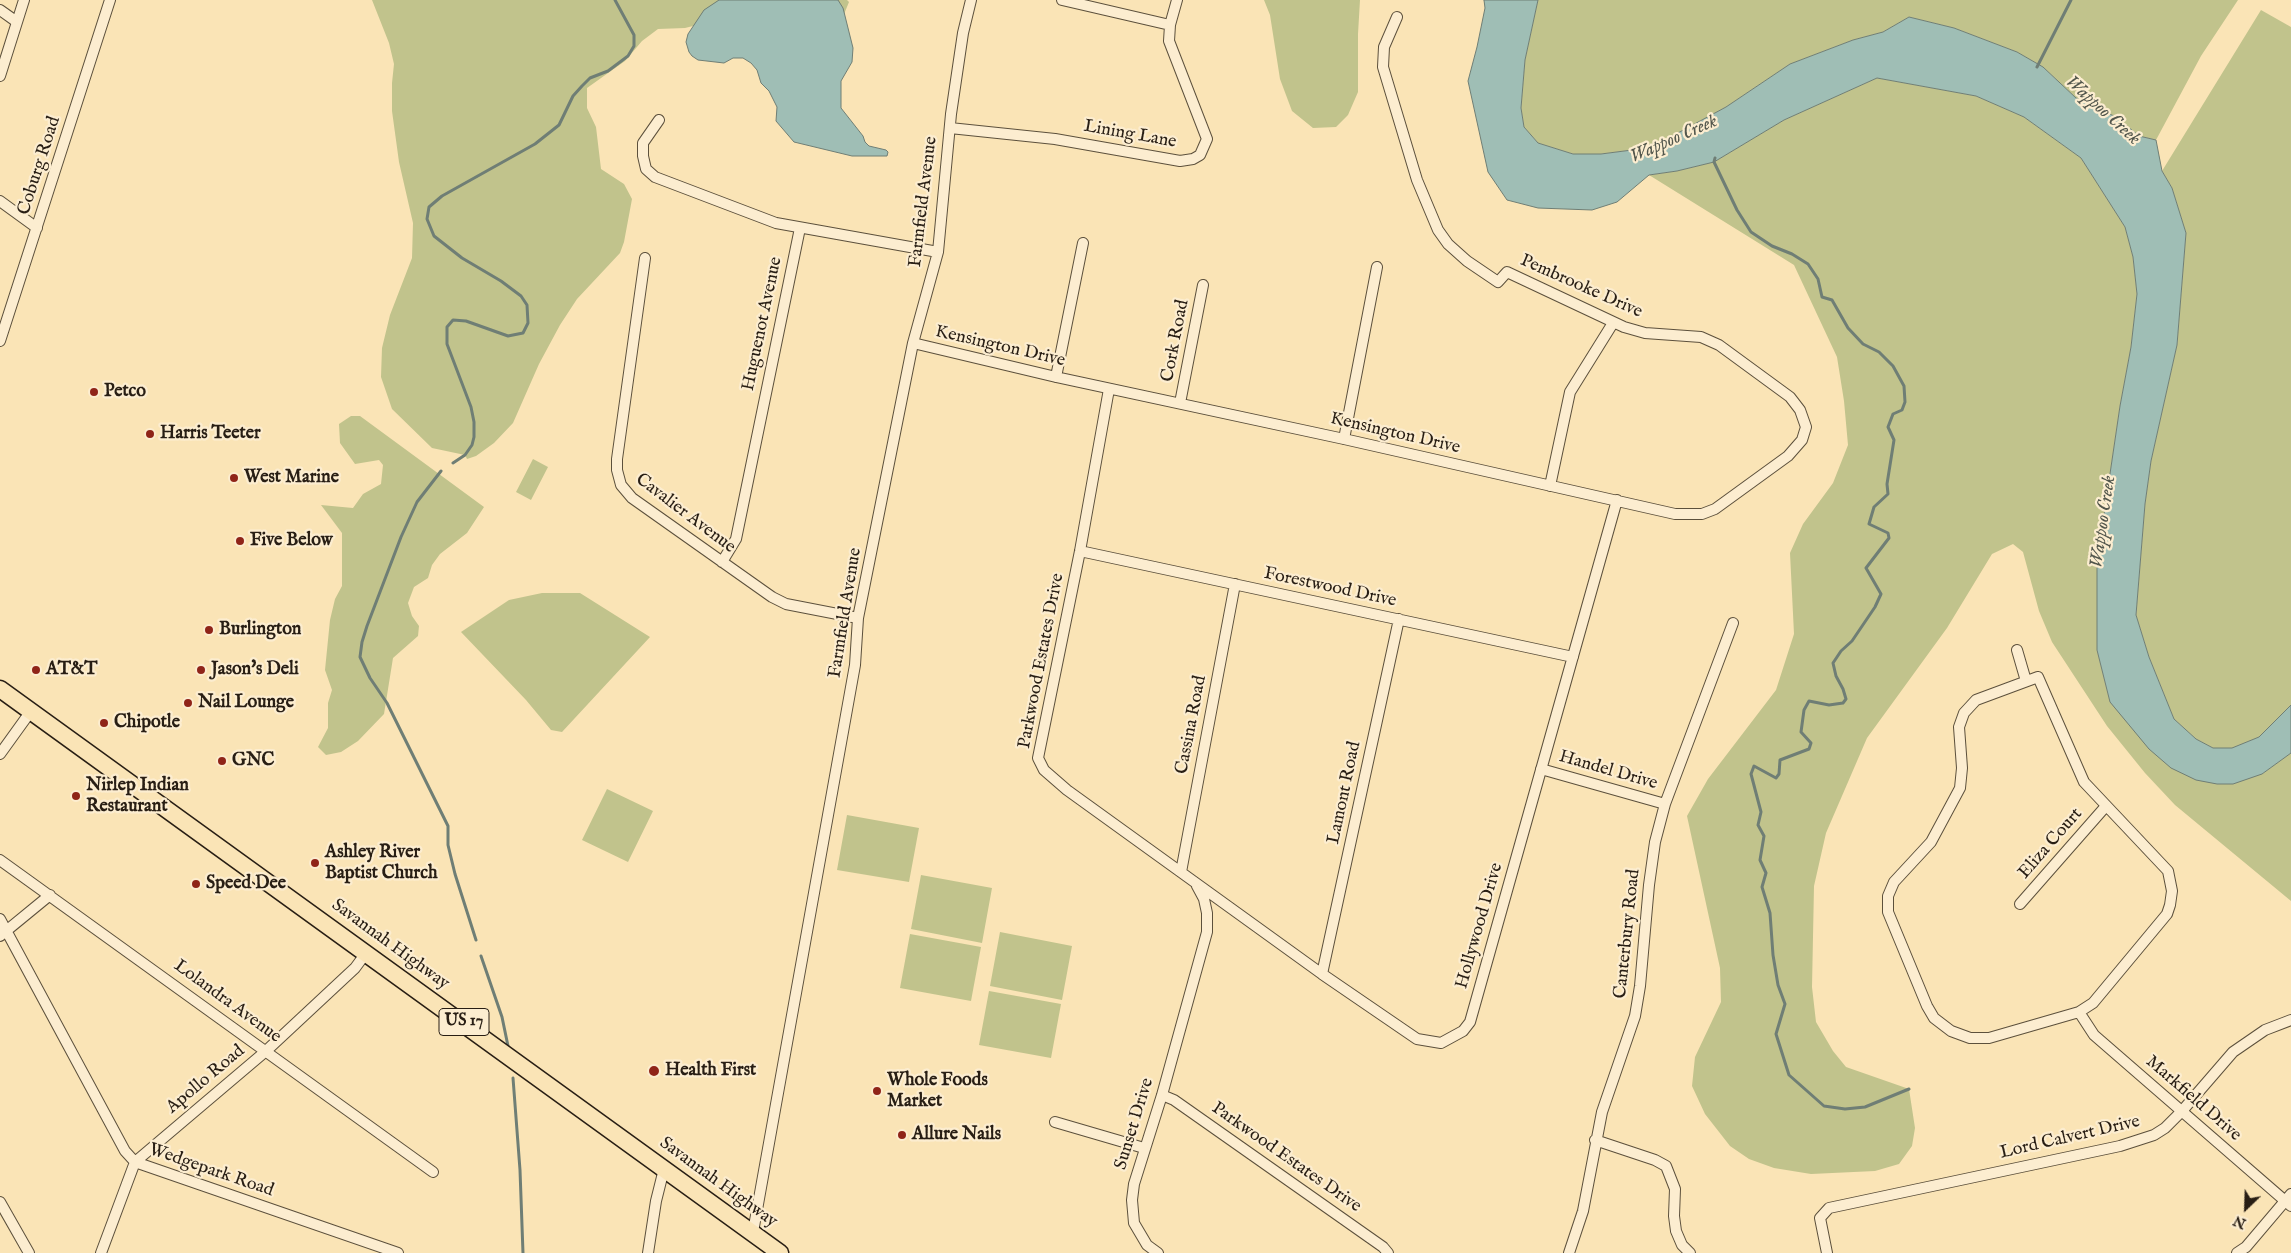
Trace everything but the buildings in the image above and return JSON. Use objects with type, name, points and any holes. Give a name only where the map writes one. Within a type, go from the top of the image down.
[{"type":"highway","name":"Savannah Highway","points":[[0,689],[780,1253]]},
{"type":"street","points":[[0,76],[24,0]]},
{"type":"street","name":"Coburg Road","points":[[0,341],[110,0]]},
{"type":"street","name":"Farmfield Avenue","points":[[752,1232],[855,664],[858,618],[913,343],[938,252],[950,128],[963,33],[971,0]]},
{"type":"street","points":[[1062,0],[1170,25]]},
{"type":"street","name":"Lining Lane","points":[[950,128],[1055,139],[1180,161],[1193,159],[1200,155],[1207,139],[1169,42],[1170,25],[1177,0]]},
{"type":"street","points":[[0,10],[17,22]]},
{"type":"street","name":"Pembrooke Drive","points":[[1398,18],[1384,47],[1383,67],[1417,180],[1438,230],[1448,244],[1467,261],[1498,282],[1508,272],[1613,323],[1645,333],[1701,337],[1719,345],[1790,397]]},
{"type":"street","points":[[659,120],[643,143],[646,169],[655,177],[776,223],[938,252]]},
{"type":"street","points":[[0,201],[37,228]]},
{"type":"street","name":"Huguenot Avenue","points":[[722,562],[736,539],[800,228]]},
{"type":"street","points":[[1056,377],[1082,244]]},
{"type":"street","name":"Cavalier Avenue","points":[[645,258],[617,470],[621,485],[632,498],[772,597],[786,604],[858,618]]},
{"type":"street","points":[[1344,439],[1377,267]]},
{"type":"street","name":"Cork Road","points":[[1180,403],[1203,285]]},
{"type":"street","points":[[1550,486],[1570,392],[1613,323]]},
{"type":"street","name":"Kensington Drive","points":[[913,343],[1109,389],[1344,439],[1676,514],[1702,514],[1715,509],[1788,456],[1802,440],[1806,427],[1800,410],[1790,397]]},
{"type":"street","name":"Parkwood Estates Drive","points":[[1109,389],[1080,551],[1038,758],[1044,770],[1066,790],[1181,872]]},
{"type":"street","name":"Hollywood Drive","points":[[1181,872],[1322,974],[1418,1039],[1441,1043],[1463,1030],[1470,1022],[1617,500]]},
{"type":"street","name":"Forestwood Drive","points":[[1080,551],[1573,657]]},
{"type":"street","name":"Cassina Road","points":[[1181,872],[1235,584]]},
{"type":"street","name":"Lamont Road","points":[[1322,974],[1399,619]]},
{"type":"street","name":"Canterbury Road","points":[[1569,1253],[1583,1211],[1595,1140],[1602,1112],[1635,1016],[1640,986],[1648,885],[1655,842],[1665,804],[1733,623]]},
{"type":"street","points":[[2017,650],[2026,681]]},
{"type":"street","points":[[2038,677],[2084,782],[2106,806],[2168,871],[2172,891],[2167,914],[2093,1004],[2079,1012],[1990,1038],[1970,1038],[1951,1031],[1934,1018],[1927,1006],[1888,912],[1888,896],[1894,882],[1931,842],[1960,788],[1962,768],[1959,727],[1964,713],[1976,700],[2038,677]]},
{"type":"street","points":[[0,754],[31,711]]},
{"type":"street","name":"Handel Drive","points":[[1541,769],[1665,804]]},
{"type":"street","name":"Eliza Court","points":[[2020,904],[2106,806]]},
{"type":"street","name":"Lolandra Avenue","points":[[0,860],[433,1172]]},
{"type":"street","name":"Sunset Drive","points":[[1158,1253],[1147,1245],[1134,1223],[1132,1200],[1134,1184],[1144,1148],[1162,1095],[1207,932],[1208,913],[1204,899],[1194,882]]},
{"type":"street","points":[[3,934],[50,895]]},
{"type":"street","name":"Wedgepark Road","points":[[0,919],[3,934],[125,1150],[135,1162],[398,1253]]},
{"type":"street","name":"Apollo Road","points":[[102,1253],[135,1162],[266,1051],[355,968],[366,953]]},
{"type":"street","name":"Markfield Drive","points":[[2079,1012],[2094,1035],[2289,1200]]},
{"type":"street","name":"Lord Calvert Drive","points":[[1827,1253],[1820,1218],[1829,1208],[2137,1142],[2166,1128],[2233,1052],[2265,1030],[2291,1020]]},
{"type":"street","name":"Parkwood Estates Drive","points":[[1162,1095],[1174,1100],[1384,1246],[1388,1253]]},
{"type":"street","points":[[1054,1122],[1144,1148]]},
{"type":"street","points":[[1595,1140],[1656,1160],[1666,1166],[1676,1189],[1674,1216],[1676,1231],[1682,1245],[1690,1253]]},
{"type":"street","points":[[648,1253],[656,1201],[664,1169]]},
{"type":"street","points":[[2237,1253],[2246,1247],[2289,1200]]},
{"type":"street","points":[[0,1202],[29,1253]]},
{"type":"green space","points":[[372,0],[847,0],[849,2],[838,29],[717,20],[685,28],[658,29],[642,41],[625,61],[587,88],[587,108],[596,127],[601,169],[624,184],[632,199],[624,242],[620,253],[577,299],[560,325],[539,364],[513,423],[494,443],[476,456],[467,459],[465,455],[432,448],[392,409],[381,377],[382,348],[390,315],[412,258],[413,223],[399,162],[392,111],[394,64],[389,43]]},
{"type":"green space","points":[[1264,0],[1360,0],[1358,92],[1348,115],[1336,127],[1313,128],[1292,111],[1280,79],[1270,15]]},
{"type":"green space","points":[[1538,0],[2238,0],[2201,56],[2156,140],[2139,136],[2116,117],[2076,98],[2043,67],[2017,52],[1954,28],[1909,17],[1883,32],[1853,40],[1790,64],[1726,107],[1663,141],[1632,150],[1601,154],[1573,154],[1538,143],[1524,127],[1521,108],[1525,60]]},
{"type":"green space","points":[[2261,10],[2291,27],[2291,705],[2259,737],[2232,749],[2213,748],[2196,739],[2174,719],[2149,657],[2136,615],[2145,504],[2151,461],[2177,345],[2186,233],[2172,188],[2162,171]]},
{"type":"green space","points":[[1877,78],[1976,96],[2024,117],[2081,158],[2125,227],[2133,257],[2137,294],[2131,347],[2120,406],[2097,562],[2097,650],[2110,702],[2262,774],[2291,753],[2291,901],[2175,805],[2145,773],[2107,726],[2052,642],[2039,611],[2023,552],[2013,544],[1992,554],[1947,628],[1867,738],[1826,833],[1814,886],[1812,987],[1816,1022],[1833,1051],[1846,1067],[1909,1089],[1915,1128],[1912,1146],[1899,1164],[1875,1171],[1811,1174],[1774,1168],[1749,1159],[1730,1146],[1705,1114],[1692,1086],[1695,1057],[1721,1002],[1720,968],[1687,816],[1708,779],[1776,690],[1794,634],[1790,553],[1803,524],[1833,483],[1848,445],[1837,357],[1794,265],[1649,175],[1677,171],[1714,162],[1784,120]]},
{"type":"green space","points":[[351,416],[360,416],[484,507],[467,533],[440,554],[432,565],[428,578],[414,587],[408,603],[412,616],[419,626],[418,636],[393,658],[384,714],[358,741],[341,752],[326,755],[318,747],[328,728],[328,703],[332,690],[325,670],[330,620],[335,599],[342,586],[342,533],[321,505],[353,508],[363,494],[381,484],[383,465],[379,460],[355,464],[340,443],[339,424]]},
{"type":"green space","points":[[533,459],[548,467],[531,500],[516,492]]},
{"type":"green space","points":[[542,593],[580,593],[650,637],[562,732],[551,730],[526,700],[461,632],[509,600]]},
{"type":"green space","points":[[607,789],[653,811],[628,862],[582,840]]},
{"type":"green space","points":[[847,815],[919,828],[909,882],[837,870]]},
{"type":"green space","points":[[921,875],[992,888],[982,943],[911,929]]},
{"type":"green space","points":[[1000,932],[1072,946],[1062,1000],[990,986]]},
{"type":"green space","points":[[910,934],[981,947],[971,1001],[900,988]]},
{"type":"green space","points":[[989,991],[1061,1004],[1051,1058],[979,1045]]},
{"type":"water","points":[[719,0],[838,0],[843,8],[853,48],[852,62],[841,81],[841,108],[863,136],[865,142],[869,146],[886,150],[888,152],[887,156],[852,156],[794,142],[776,121],[777,107],[769,91],[761,83],[757,70],[751,63],[743,58],[733,58],[724,63],[698,60],[692,56],[686,42],[688,34],[704,10]]},
{"type":"water","name":"Wappoo Creek","points":[[1484,0],[1538,0],[1525,60],[1521,108],[1524,127],[1538,143],[1573,154],[1601,154],[1632,150],[1663,141],[1726,107],[1790,64],[1853,40],[1883,32],[1909,17],[1954,28],[2017,52],[2043,67],[2076,98],[2116,117],[2139,136],[2156,140],[2162,171],[2172,188],[2186,233],[2177,345],[2151,461],[2145,504],[2136,615],[2149,657],[2174,719],[2196,739],[2213,748],[2232,748],[2259,737],[2291,705],[2291,753],[2262,774],[2233,784],[2217,784],[2196,780],[2171,768],[2149,749],[2110,702],[2097,650],[2097,562],[2120,406],[2131,347],[2137,294],[2133,257],[2125,227],[2081,158],[2024,117],[1976,96],[1877,78],[1784,120],[1714,162],[1677,171],[1649,175],[1617,202],[1592,210],[1538,208],[1507,200],[1488,172],[1468,81],[1485,8]]},
{"type":"waterway","points":[[453,463],[465,455],[472,445],[474,422],[471,407],[447,344],[447,327],[453,320],[466,321],[508,336],[523,333],[528,323],[527,305],[521,296],[501,281],[462,258],[434,236],[427,219],[429,207],[442,196],[535,144],[559,125],[573,96],[590,78],[608,71],[628,56],[634,46],[634,35],[615,0]]},
{"type":"waterway","points":[[2037,67],[2071,0]]},
{"type":"waterway","points":[[1715,158],[1714,162],[1737,210],[1751,232],[1772,246],[1792,254],[1808,264],[1818,279],[1822,297],[1832,300],[1848,328],[1863,344],[1879,352],[1893,366],[1904,386],[1905,402],[1902,410],[1893,414],[1888,427],[1894,440],[1887,484],[1888,494],[1874,507],[1869,524],[1888,533],[1889,538],[1866,568],[1881,594],[1875,607],[1852,641],[1841,651],[1833,663],[1836,676],[1846,699],[1843,703],[1829,705],[1809,701],[1804,710],[1801,732],[1811,743],[1809,749],[1780,760],[1779,774],[1776,778],[1754,766],[1751,774],[1761,812],[1758,825],[1764,836],[1760,860],[1766,873],[1762,887],[1770,913],[1773,955],[1778,985],[1785,1004],[1776,1034],[1789,1075],[1824,1106],[1845,1109],[1865,1107],[1909,1089]]},
{"type":"waterway","points":[[441,471],[417,502],[401,537],[367,626],[360,657],[370,678],[387,703],[448,826],[448,845],[455,874],[476,940]]},
{"type":"waterway","points":[[481,956],[502,1017],[508,1046]]},
{"type":"waterway","points":[[513,1078],[520,1170],[523,1253]]},
{"type":"place","name":"Petco","points":[[94,392]]},
{"type":"place","name":"Harris Teeter","points":[[150,434]]},
{"type":"place","name":"West Marine","points":[[234,478]]},
{"type":"place","name":"Five Below","points":[[240,541]]},
{"type":"place","name":"Burlington","points":[[209,630]]},
{"type":"place","name":"AT&T","points":[[36,670]]},
{"type":"place","name":"Jason's Deli","points":[[201,670]]},
{"type":"place","name":"Nail Lounge","points":[[188,703]]},
{"type":"place","name":"Chipotle","points":[[104,723]]},
{"type":"place","name":"GNC","points":[[222,761]]},
{"type":"place","name":"Nirlep Indian Restaurant","points":[[76,796]]},
{"type":"place","name":"Ashley River Baptist Church","points":[[315,863]]},
{"type":"place","name":"Speed Dee","points":[[196,884]]},
{"type":"place","name":"Health First","points":[[654,1071]]},
{"type":"place","name":"Whole Foods Market","points":[[877,1091]]},
{"type":"place","name":"Allure Nails","points":[[902,1135]]}]
